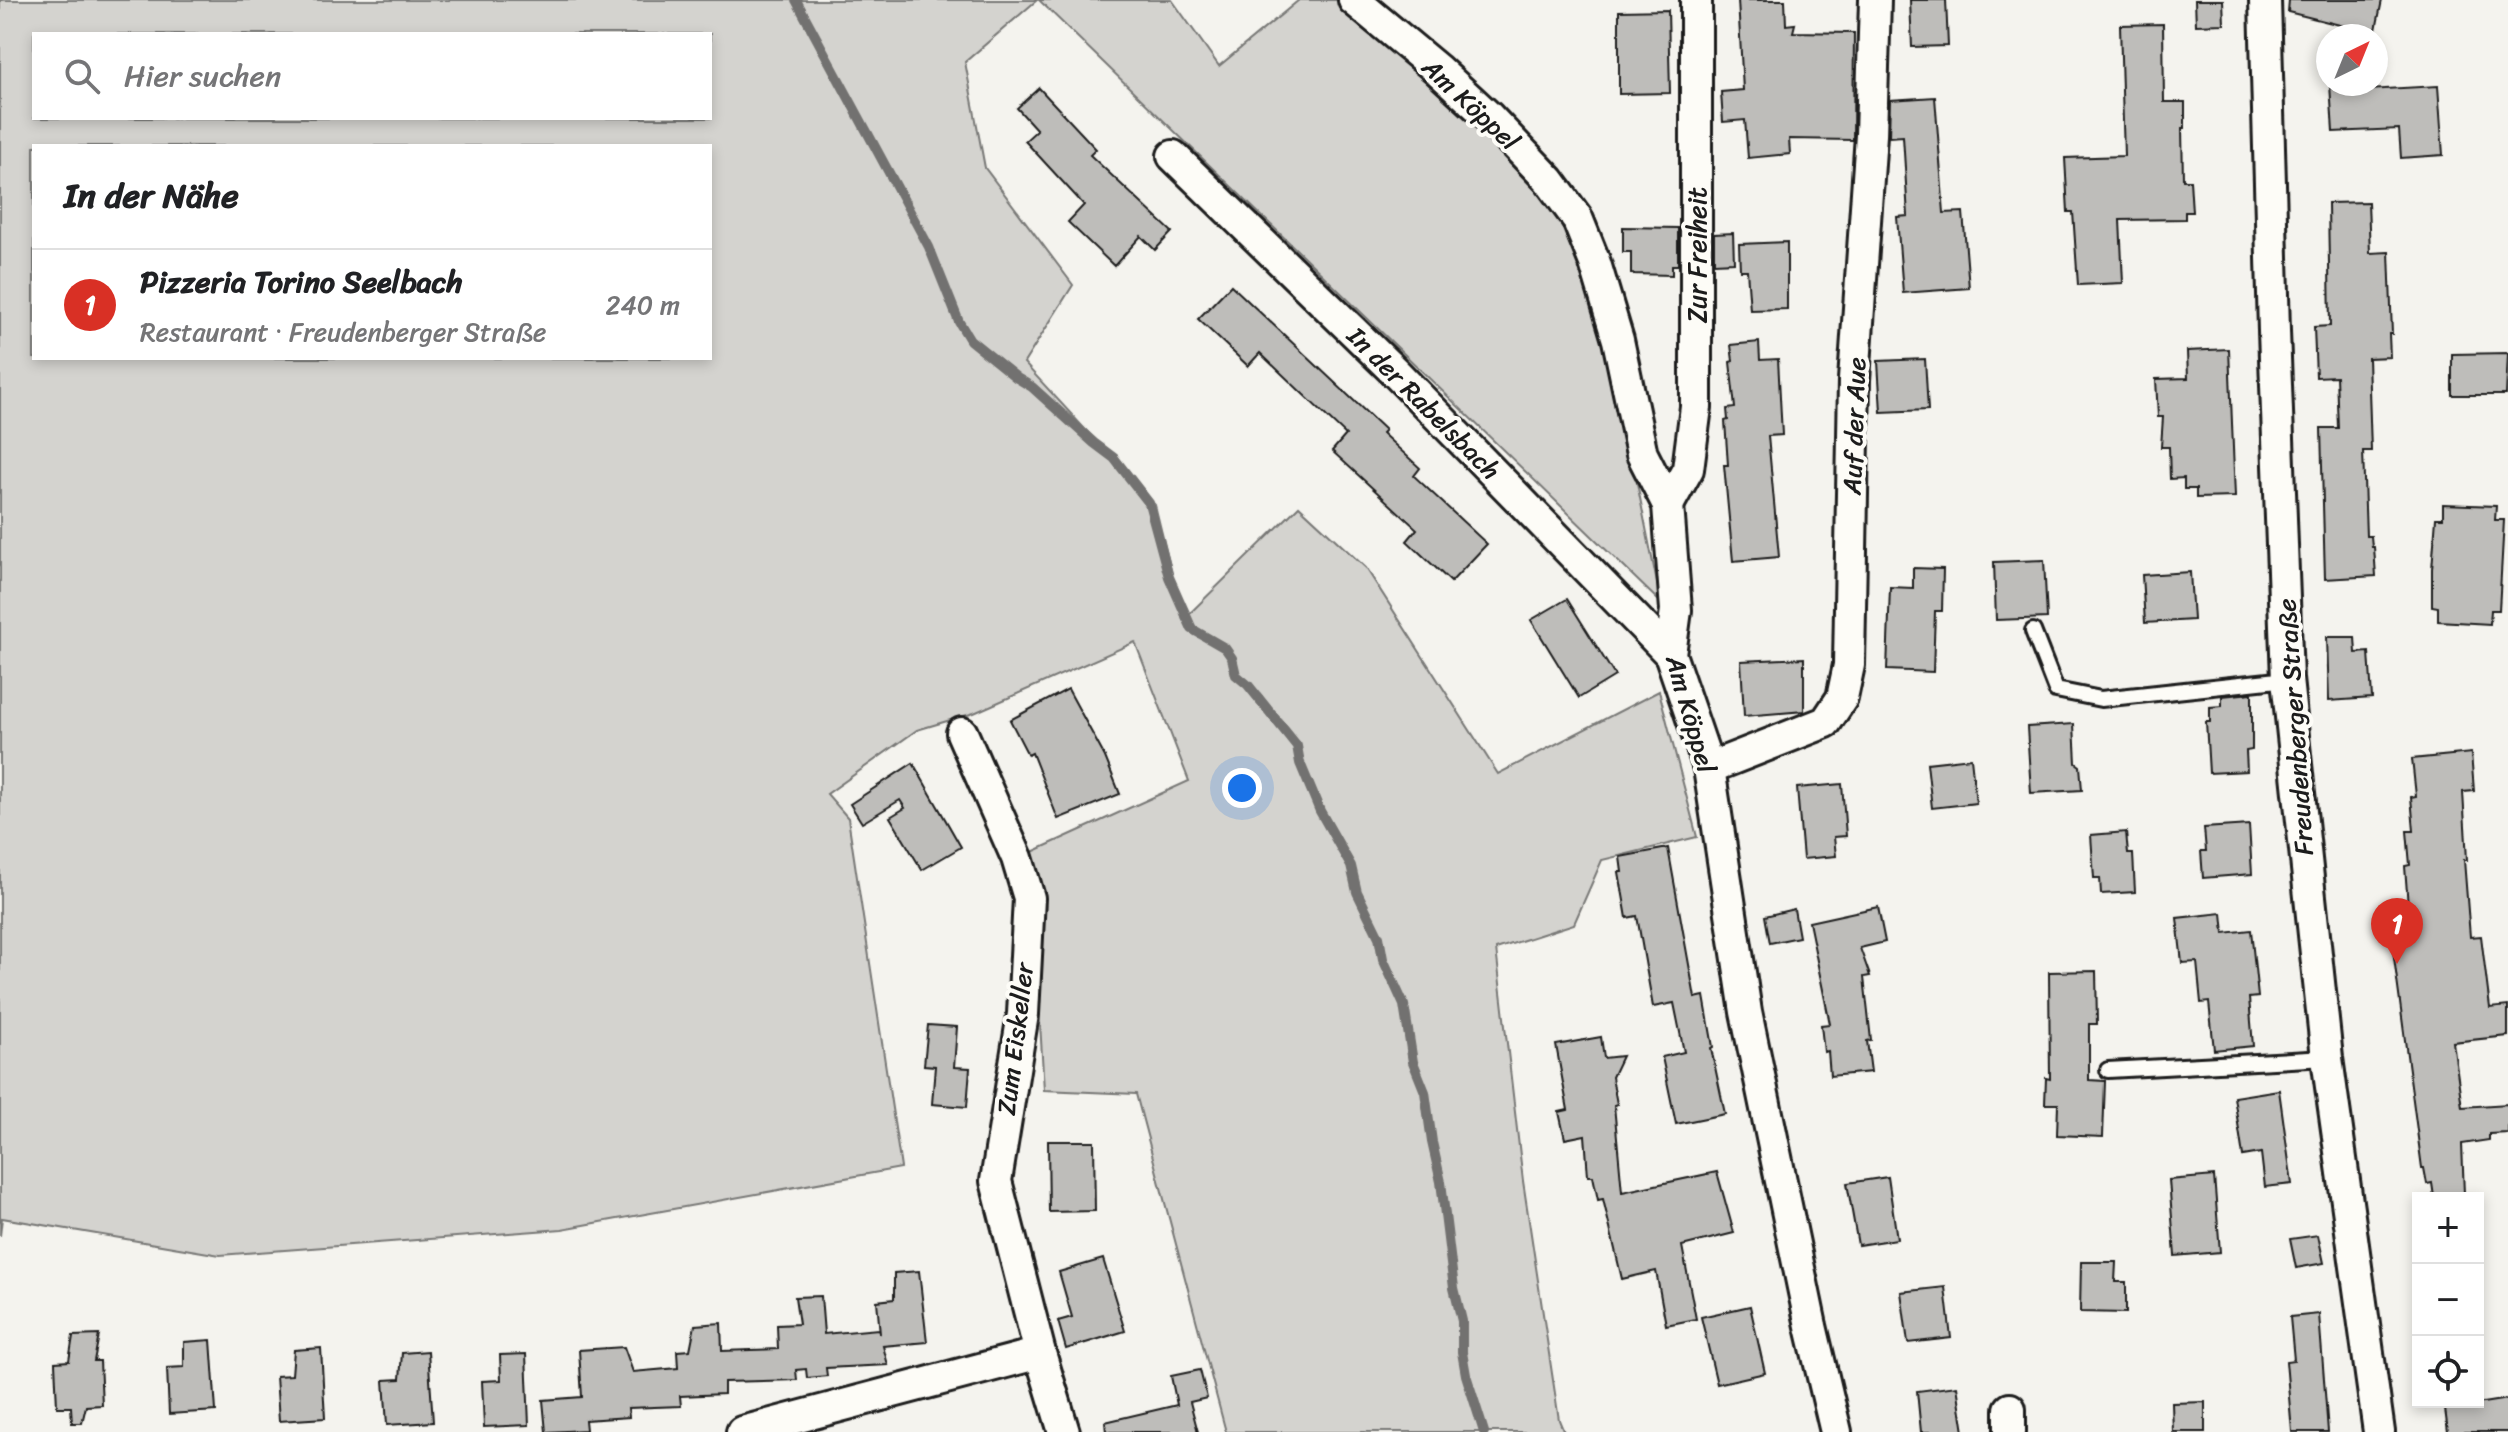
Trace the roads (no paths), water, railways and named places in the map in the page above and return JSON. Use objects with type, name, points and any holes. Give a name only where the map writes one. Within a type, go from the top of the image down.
[{"type":"street","name":"Am Köppel","points":[[1354,0],[1488,116],[1549,180],[1577,218],[1595,263],[1618,340],[1642,454],[1668,505],[1676,610],[1670,654],[1709,768],[1746,1012],[1836,1432]]},
{"type":"street","name":"Zur Freiheit","points":[[1668,505],[1688,469],[1696,407],[1696,0]]},
{"type":"street","name":"Auf der Aue","points":[[1709,768],[1826,722],[1842,698],[1849,665],[1854,380],[1871,135],[1875,0]]},
{"type":"street","name":"Freudenberger Straße","points":[[2269,6],[2274,331],[2287,679],[2327,1058],[2379,1432]]},
{"type":"street","name":"In der Rabelsbach","points":[[1173,156],[1393,370],[1670,654]]},
{"type":"street","name":"Zum Eiskeller","points":[[962,733],[1017,858],[1029,898],[1023,1014],[996,1181],[1040,1353],[1064,1432]]},
{"type":"street","points":[[742,1432],[1040,1353]]},
{"type":"lane","points":[[2033,631],[2056,690],[2101,699],[2287,679]]},
{"type":"lane","points":[[2108,1070],[2327,1058]]},
{"type":"waterway","points":[[796,0],[929,247],[959,322],[970,340],[1032,387],[1114,458],[1149,503],[1169,577],[1192,629],[1225,648],[1232,658],[1236,675],[1248,685],[1297,746],[1300,763],[1320,811],[1351,866],[1357,892],[1379,937],[1383,959],[1404,1005],[1413,1062],[1425,1092],[1441,1182],[1454,1288],[1462,1321],[1466,1375],[1484,1432]]},
{"type":"place","name":"Pizzeria Torino Seelbach","points":[[2397,964]]}]
